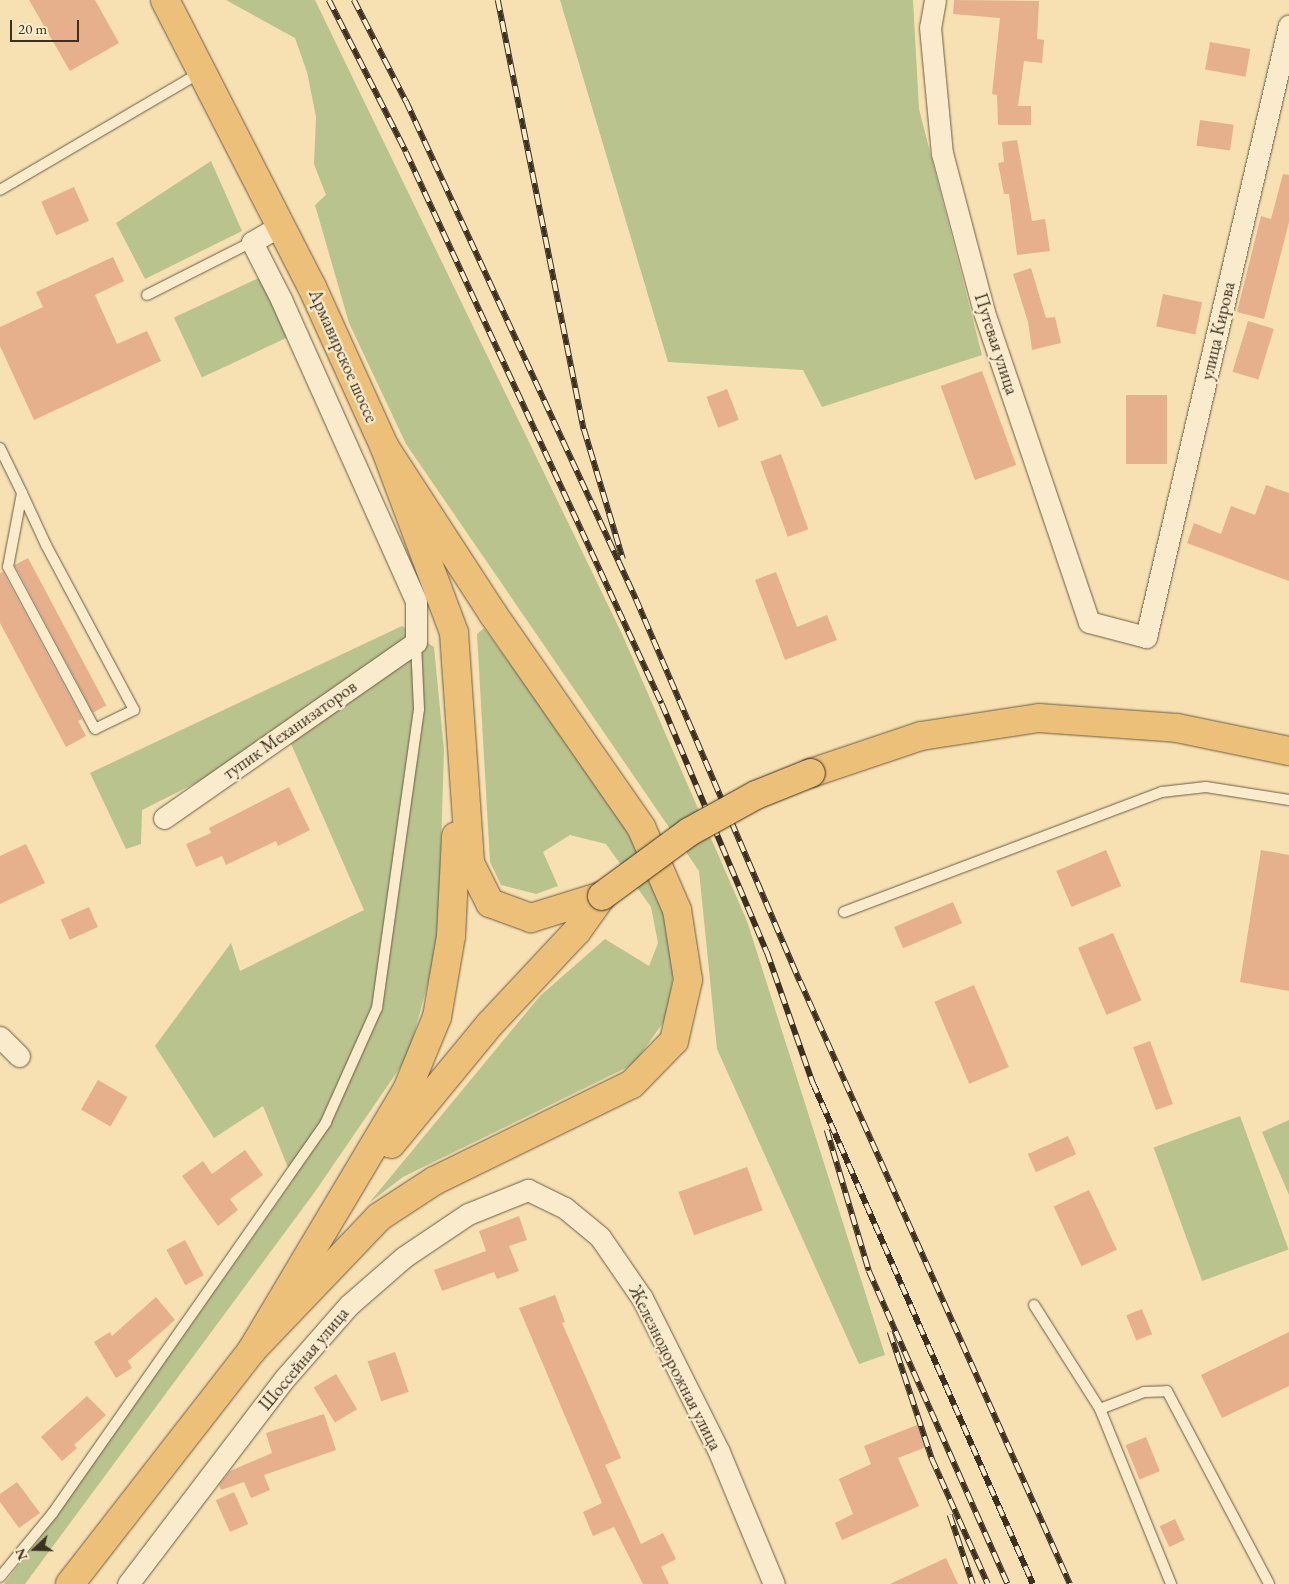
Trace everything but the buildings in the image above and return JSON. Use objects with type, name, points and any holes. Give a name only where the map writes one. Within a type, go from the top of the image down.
[{"type":"main road","name":"Армавирское шоссе","points":[[165,0],[282,226],[385,448],[454,633],[461,732]]},
{"type":"main road","points":[[70,1584],[252,1350],[379,1217],[434,1181],[632,1084],[674,1041],[688,980],[678,910],[641,827],[493,614],[385,448]]},
{"type":"main road","points":[[341,1204],[490,1024],[577,932],[602,896],[689,832],[756,795],[811,773],[921,736],[1038,718],[1177,728],[1289,750]]},
{"type":"main road","points":[[252,1350],[341,1204],[406,1090],[437,1017],[451,936],[461,732]]},
{"type":"main road","points":[[461,732],[470,863],[490,903],[531,918],[602,896]]},
{"type":"street","name":"Путевая улица","points":[[935,0],[930,27],[942,153],[984,312],[1089,622],[1146,637]]},
{"type":"street","name":"улица Кирова","points":[[1146,637],[1289,26]]},
{"type":"street","points":[[282,226],[252,242],[282,301],[416,601],[416,642]]},
{"type":"street","name":"тупик Механизаторов","points":[[164,818],[416,642]]},
{"type":"street","points":[[0,1037],[19,1056]]},
{"type":"street","name":"Шоссейная улица","points":[[128,1584],[286,1378],[349,1306],[404,1257],[468,1214],[528,1190]]},
{"type":"street","name":"Железнодорожная улица","points":[[528,1190],[565,1208],[600,1237],[642,1298],[718,1452],[774,1584]]},
{"type":"lane","points":[[0,190],[202,72]]},
{"type":"lane","points":[[148,295],[252,242]]},
{"type":"lane","points":[[0,448],[134,710],[95,729],[8,567],[22,493]]},
{"type":"lane","points":[[0,1577],[52,1514],[326,1122],[377,1008],[418,709],[416,642]]},
{"type":"lane","points":[[844,912],[1162,792],[1206,787],[1289,800]]},
{"type":"lane","points":[[1034,1305],[1100,1409],[1171,1584]]},
{"type":"lane","points":[[1100,1409],[1144,1392],[1167,1391],[1270,1584]]},
{"type":"green space","points":[[226,0],[315,0],[622,634],[747,921],[885,1355],[859,1364],[717,1049],[699,871],[406,444],[349,323],[315,205],[326,195],[314,164],[316,117],[307,72],[295,38]]},
{"type":"green space","points":[[560,0],[913,0],[919,109],[982,355],[822,407],[803,370],[668,362]]},
{"type":"green space","points":[[211,161],[242,231],[145,279],[116,223]]},
{"type":"green space","points":[[261,277],[289,337],[202,377],[174,318]]},
{"type":"green space","points":[[402,626],[434,647],[444,750],[438,946],[408,1056],[314,1193],[25,1584],[4,1584],[57,1515],[293,1180],[263,1106],[214,1138],[155,1046],[231,943],[240,971],[364,910],[288,737],[142,810],[141,844],[126,849],[90,773]]},
{"type":"green space","points":[[484,628],[632,833],[663,900],[675,961],[667,1017],[634,1064],[403,1177],[369,1203],[540,996],[605,939],[649,966],[658,943],[651,907],[606,844],[570,835],[543,852],[558,886],[536,894],[501,885],[490,862],[477,634]]},
{"type":"green space","points":[[1240,1116],[1289,1249],[1202,1281],[1154,1147]]},
{"type":"green space","points":[[1289,1120],[1289,1195],[1262,1132]]},
{"type":"railway","points":[[329,0],[406,152],[662,704],[767,952],[813,1083],[1033,1584]]},
{"type":"railway","points":[[354,0],[406,101],[636,599],[800,981],[1070,1584]]},
{"type":"railway","points":[[498,0],[584,429],[623,559]]},
{"type":"railway","points":[[827,1130],[869,1271],[1008,1584]]},
{"type":"railway","points":[[890,1332],[932,1459],[988,1584]]},
{"type":"railway","points":[[950,1515],[973,1584]]}]
